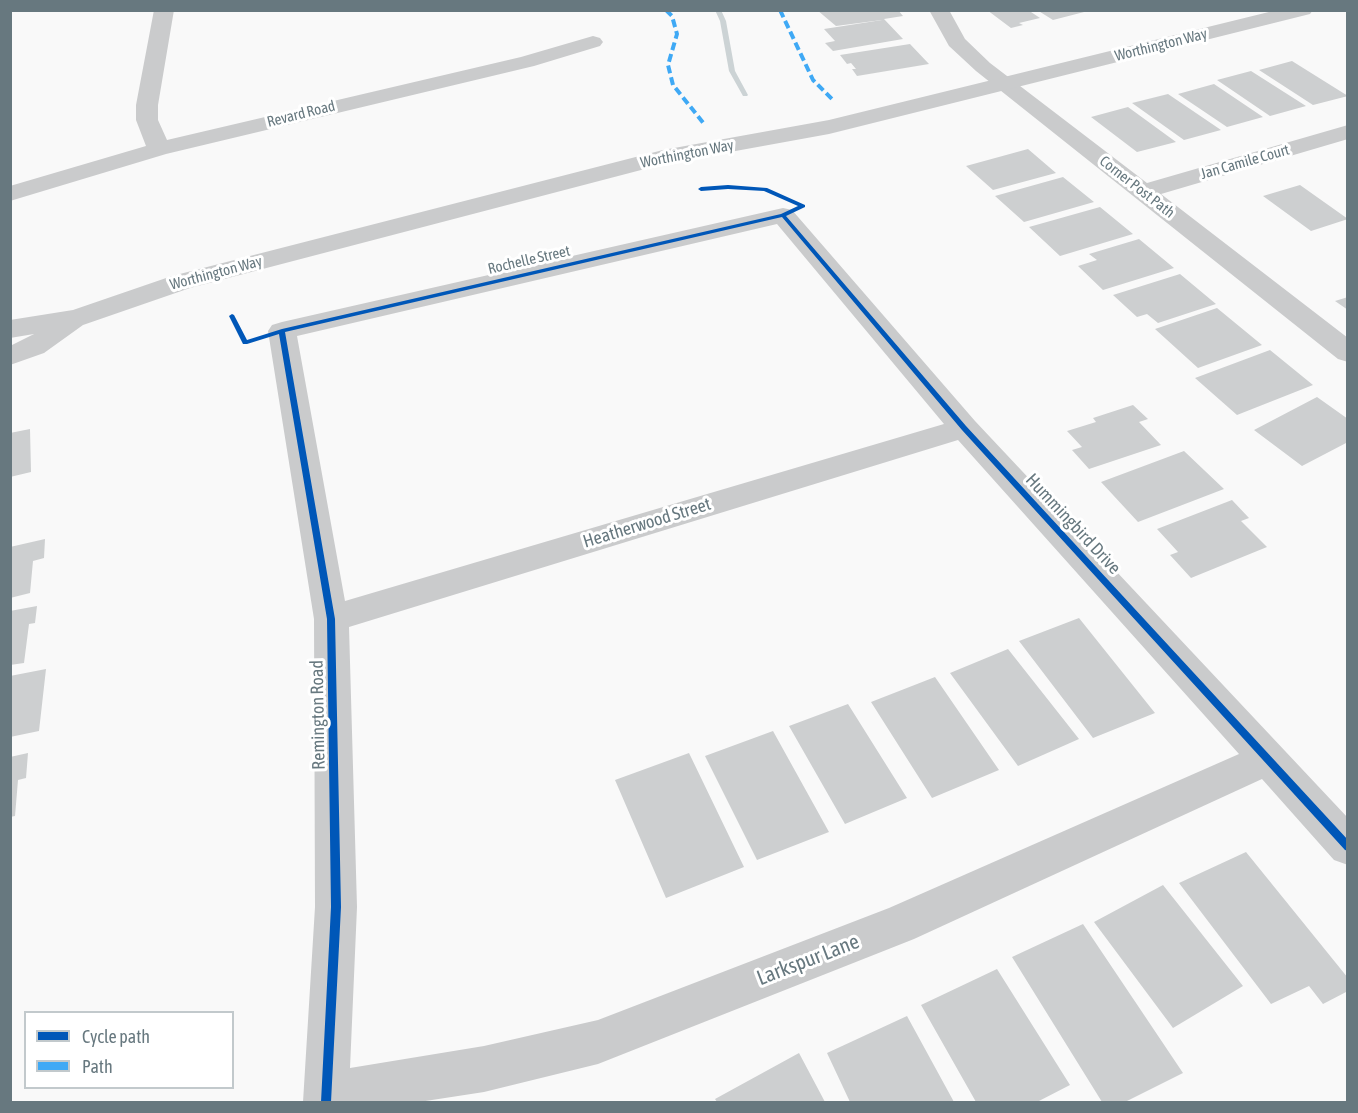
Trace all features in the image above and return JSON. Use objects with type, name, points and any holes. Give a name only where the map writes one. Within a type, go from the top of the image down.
[{"type":"street","points":[[159,149],[147,120],[147,105],[164,10]]},
{"type":"street","name":"Corner Post Path","points":[[939,10],[956,42],[1004,84],[1347,353]]},
{"type":"street","name":"Worthington Way","points":[[77,318],[181,282],[614,169],[663,157],[829,127],[1303,10]]},
{"type":"street","name":"Revard Road","points":[[10,194],[159,149],[527,62],[593,42]]},
{"type":"street","name":"Jan Camile Court","points":[[1143,192],[1347,132]]},
{"type":"street","name":"Rochelle Street","points":[[282,331],[783,215]]},
{"type":"street","name":"Hummingbird Drive","points":[[783,215],[964,428],[1269,758],[1347,847]]},
{"type":"street","points":[[10,329],[77,318]]},
{"type":"street","points":[[10,356],[34,347],[77,318]]},
{"type":"street","name":"Remington Road","points":[[282,331],[331,620],[336,907],[326,1099]]},
{"type":"street","name":"Heatherwood Street","points":[[331,620],[964,428]]},
{"type":"street","name":"Larkspur Lane","points":[[326,1099],[484,1069],[598,1042],[899,926],[1269,758]]},
{"type":"building","points":[[817,10],[898,10],[903,16],[884,19],[903,39],[833,51],[825,43],[835,41],[824,29],[882,20],[836,26]]},
{"type":"building","points":[[987,10],[1028,10],[1040,18],[1019,23],[1023,25],[1011,28]]},
{"type":"building","points":[[1037,10],[1088,10],[1088,11],[1053,20]]},
{"type":"building","points":[[910,44],[929,64],[857,76],[852,69],[856,69],[851,63],[847,64],[840,55]]},
{"type":"building","points":[[1292,61],[1348,96],[1313,105],[1259,70]]},
{"type":"building","points":[[1251,71],[1306,106],[1270,116],[1217,80]]},
{"type":"building","points":[[1214,84],[1263,117],[1227,127],[1178,94]]},
{"type":"building","points":[[1168,94],[1221,130],[1184,140],[1132,103]]},
{"type":"building","points":[[1128,107],[1176,142],[1137,152],[1091,117]]},
{"type":"building","points":[[1028,149],[1056,173],[993,190],[966,166]]},
{"type":"building","points":[[1063,177],[1094,202],[1024,222],[995,196]]},
{"type":"building","points":[[1300,185],[1348,219],[1311,231],[1263,196]]},
{"type":"building","points":[[1100,207],[1133,234],[1060,256],[1029,227]]},
{"type":"building","points":[[1139,239],[1174,268],[1103,290],[1078,266],[1097,260],[1089,254]]},
{"type":"building","points":[[1180,274],[1216,304],[1158,323],[1147,314],[1137,317],[1113,295]]},
{"type":"building","points":[[1348,297],[1348,310],[1335,301]]},
{"type":"building","points":[[1217,308],[1262,345],[1198,368],[1155,329]]},
{"type":"building","points":[[1270,350],[1313,385],[1237,415],[1195,378]]},
{"type":"building","points":[[1317,397],[1348,419],[1348,442],[1302,466],[1254,430]]},
{"type":"building","points":[[1133,405],[1148,419],[1139,422],[1161,445],[1089,469],[1072,450],[1082,447],[1067,431],[1096,422],[1093,418]]},
{"type":"building","points":[[30,429],[31,472],[10,477],[10,433]]},
{"type":"building","points":[[1184,451],[1224,489],[1138,522],[1101,482]]},
{"type":"building","points":[[1232,500],[1249,518],[1241,521],[1267,547],[1191,578],[1170,555],[1178,552],[1157,529]]},
{"type":"building","points":[[45,539],[44,558],[33,561],[30,593],[10,598],[10,547]]},
{"type":"building","points":[[37,606],[35,623],[29,624],[24,663],[10,665],[10,611]]},
{"type":"building","points":[[1079,618],[1155,713],[1093,738],[1019,641]]},
{"type":"building","points":[[1008,649],[1079,739],[1018,766],[950,673]]},
{"type":"building","points":[[46,669],[39,731],[10,737],[10,676]]},
{"type":"building","points":[[935,677],[999,770],[932,798],[871,702]]},
{"type":"building","points":[[848,704],[907,798],[845,824],[789,726]]},
{"type":"building","points":[[773,731],[829,832],[757,860],[705,756]]},
{"type":"building","points":[[28,753],[26,778],[18,780],[15,816],[10,817],[10,757]]},
{"type":"building","points":[[689,753],[744,867],[666,898],[615,780]]},
{"type":"building","points":[[1246,852],[1348,978],[1348,991],[1323,1004],[1309,986],[1271,1004],[1179,883]]},
{"type":"building","points":[[1163,885],[1243,986],[1173,1028],[1094,922]]},
{"type":"building","points":[[1083,924],[1183,1073],[1125,1102],[1102,1102],[1012,957]]},
{"type":"building","points":[[997,969],[1070,1085],[1037,1102],[976,1102],[921,1005]]},
{"type":"building","points":[[907,1016],[954,1102],[850,1102],[827,1053]]},
{"type":"building","points":[[799,1053],[825,1102],[717,1102],[715,1099]]},
{"type":"waterway","points":[[718,10],[723,21],[732,71],[745,95]]},
{"type":"marked path","points":[[666,10],[672,16],[677,34],[668,65],[673,85],[705,125]]},
{"type":"marked path","points":[[780,10],[813,80],[834,101]]},
{"type":"cycle path","points":[[232,316],[245,343],[282,331],[783,215],[803,206],[765,189],[728,187],[701,189]]},
{"type":"cycle path","points":[[783,215],[964,428],[1348,847]]},
{"type":"cycle path","points":[[282,331],[331,619],[336,907],[326,1102]]}]
